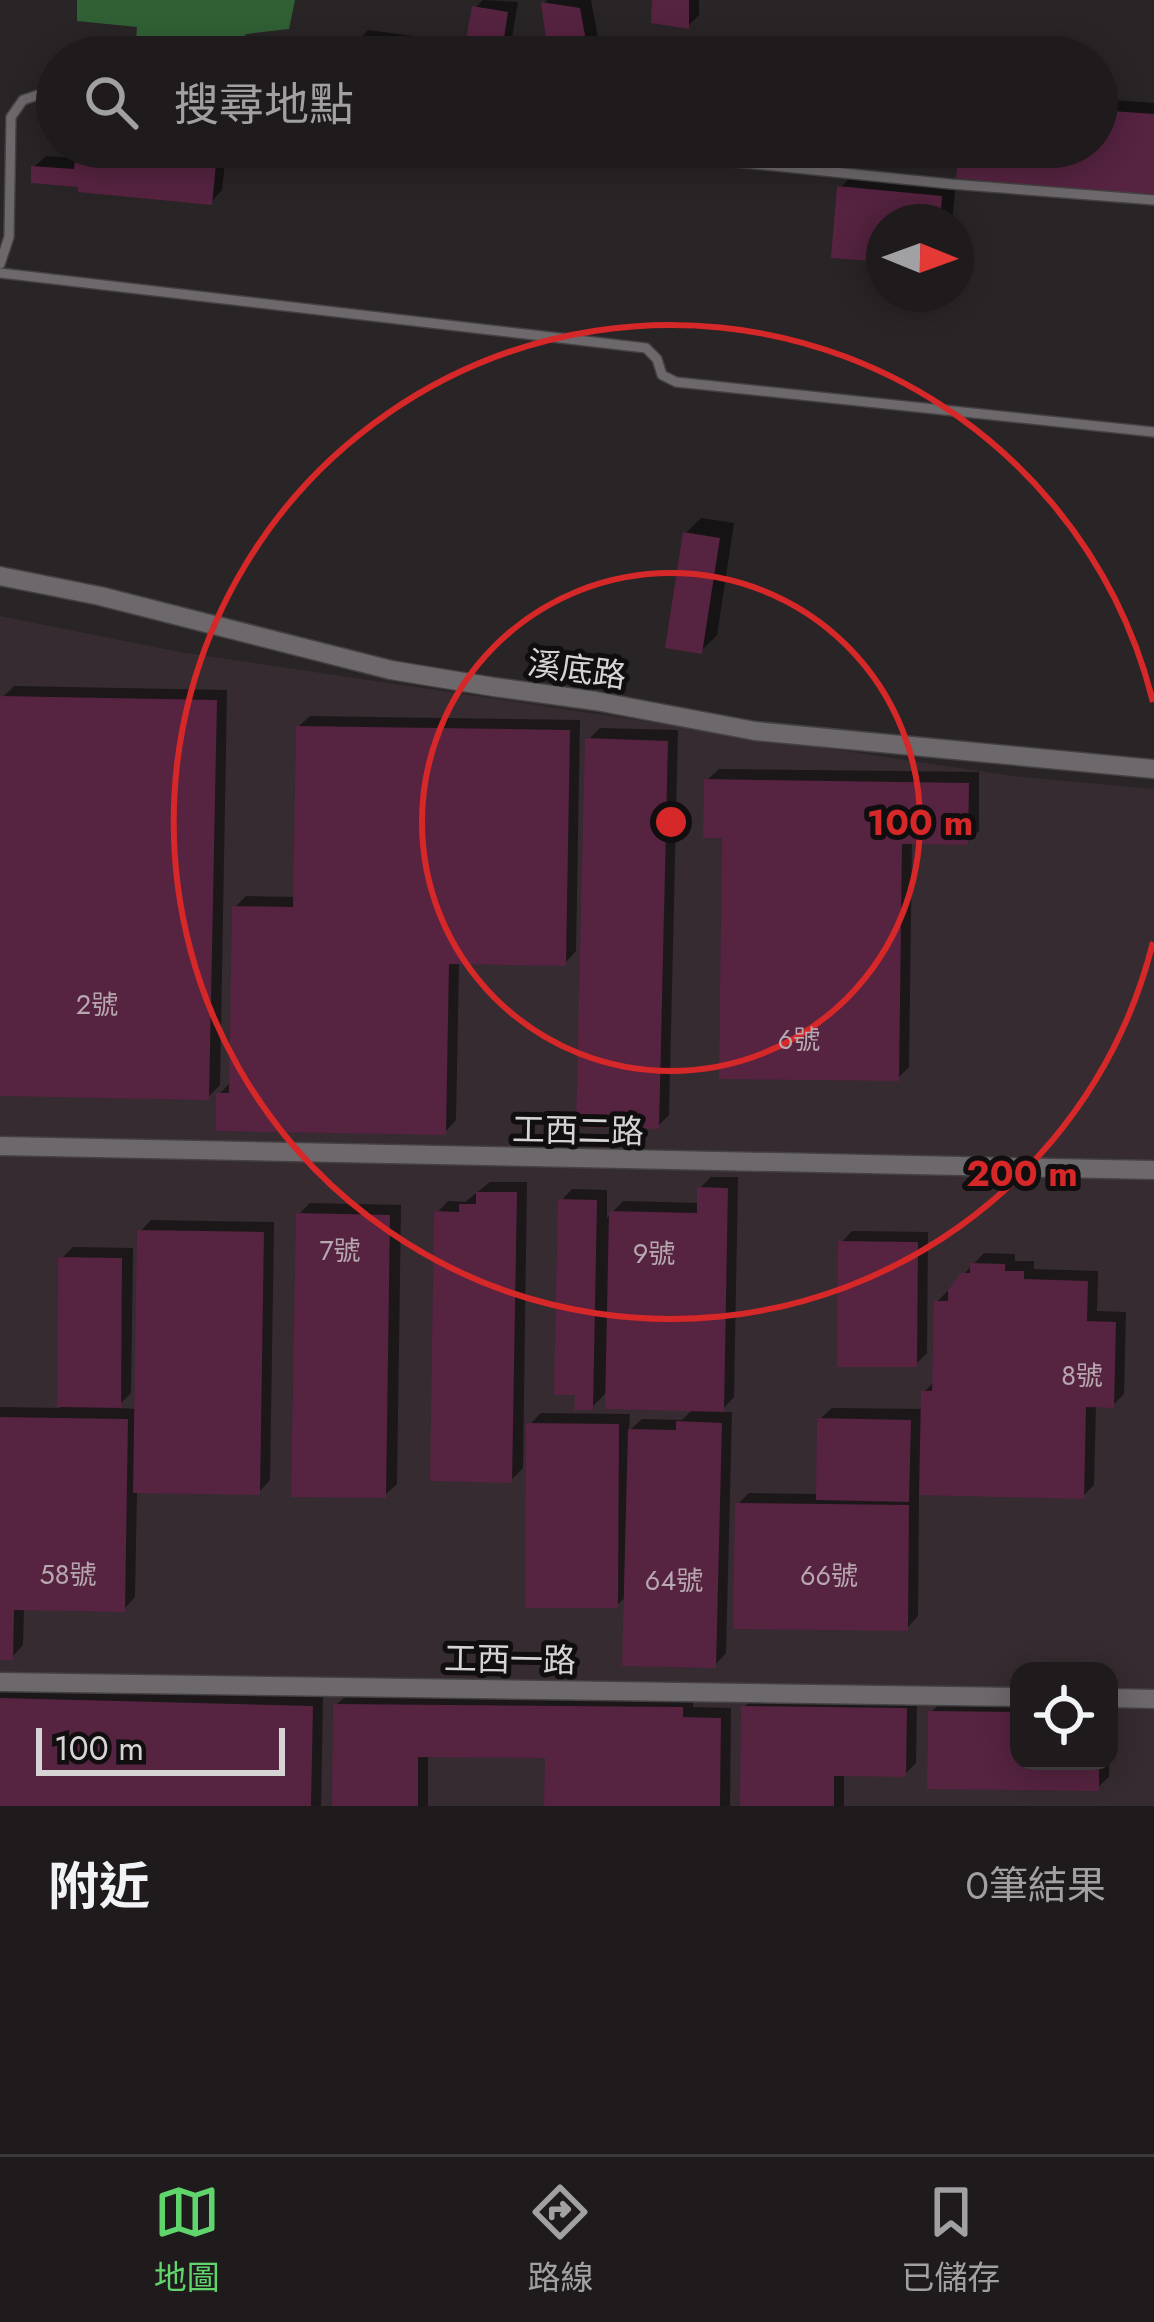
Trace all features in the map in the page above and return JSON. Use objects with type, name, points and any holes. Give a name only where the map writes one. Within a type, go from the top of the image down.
[{"type":"street","name":"溪底路","points":[[0,576],[100,596],[391,670],[473,684],[596,700],[755,731],[1154,769]]},
{"type":"street","name":"工西二路","points":[[0,1146],[1154,1171]]},
{"type":"street","name":"工西一路","points":[[0,1682],[1010,1696]]},
{"type":"street","points":[[1118,1698],[1154,1699]]},
{"type":"lane","points":[[36,96],[22,100],[11,117],[9,237],[0,268],[646,348],[657,359],[662,375],[676,382],[1154,432]]},
{"type":"lane","points":[[794,168],[1154,200]]},
{"type":"shaded area","points":[[0,616],[180,652],[1013,776],[1154,789],[1154,1806],[0,1806]]},
{"type":"green space","points":[[77,0],[295,0],[289,29],[245,36],[136,36],[137,27],[77,21]]},
{"type":"building","points":[[652,0],[689,0],[689,29],[651,23]]},
{"type":"building","points":[[541,2],[580,8],[585,36],[546,36]]},
{"type":"building","points":[[472,6],[508,12],[504,36],[467,36]]},
{"type":"building","points":[[1118,111],[1154,114],[1154,197],[956,178],[957,168],[1118,168]]},
{"type":"building","points":[[31,166],[216,168],[212,205],[31,183]]},
{"type":"building","points":[[837,186],[942,196],[941,204],[866,204],[866,261],[831,258]]},
{"type":"building","points":[[683,532],[720,538],[702,654],[665,648]]},
{"type":"building","points":[[0,696],[217,700],[209,1100],[0,1096]]},
{"type":"building","points":[[296,726],[570,730],[566,966],[449,964],[446,1135],[216,1131],[216,1093],[229,1093],[232,906],[293,907]]},
{"type":"building","points":[[585,738],[668,741],[659,1129],[576,1127]]},
{"type":"building","points":[[704,779],[969,783],[968,845],[902,844],[899,1081],[719,1079],[722,838],[703,838]]},
{"type":"building","points":[[697,1187],[728,1188],[724,1412],[605,1409],[609,1211],[697,1213]]},
{"type":"building","points":[[476,1192],[517,1192],[512,1483],[430,1481],[434,1211],[459,1212],[459,1204],[476,1204]]},
{"type":"building","points":[[558,1199],[597,1200],[593,1410],[574,1410],[575,1395],[554,1395]]},
{"type":"building","points":[[296,1213],[390,1215],[386,1498],[291,1497]]},
{"type":"building","points":[[137,1230],[264,1232],[260,1495],[133,1493]]},
{"type":"building","points":[[838,1241],[918,1242],[917,1367],[837,1367]]},
{"type":"building","points":[[58,1257],[122,1258],[121,1408],[57,1407]]},
{"type":"building","points":[[970,1263],[1005,1264],[1005,1271],[1024,1271],[1024,1279],[1088,1281],[1087,1321],[1116,1322],[1114,1408],[1086,1407],[1084,1499],[919,1495],[921,1391],[932,1391],[934,1301],[948,1301],[948,1290],[961,1273],[970,1273]]},
{"type":"building","points":[[0,1417],[128,1419],[125,1612],[14,1610],[13,1660],[0,1660]]},
{"type":"building","points":[[817,1418],[911,1420],[909,1502],[816,1500]]},
{"type":"building","points":[[676,1421],[722,1423],[716,1668],[622,1666],[628,1429],[676,1430]]},
{"type":"building","points":[[526,1423],[619,1424],[618,1608],[525,1608]]},
{"type":"building","points":[[735,1503],[909,1505],[908,1631],[733,1629]]},
{"type":"building","points":[[0,1698],[313,1706],[311,1806],[0,1806]]},
{"type":"building","points":[[333,1704],[683,1707],[683,1717],[721,1718],[720,1806],[544,1806],[545,1758],[418,1757],[418,1806],[332,1806]]},
{"type":"building","points":[[741,1706],[907,1708],[906,1777],[834,1776],[834,1806],[740,1806]]},
{"type":"building","points":[[928,1711],[1010,1712],[1010,1770],[1099,1770],[1099,1791],[927,1789]]}]
